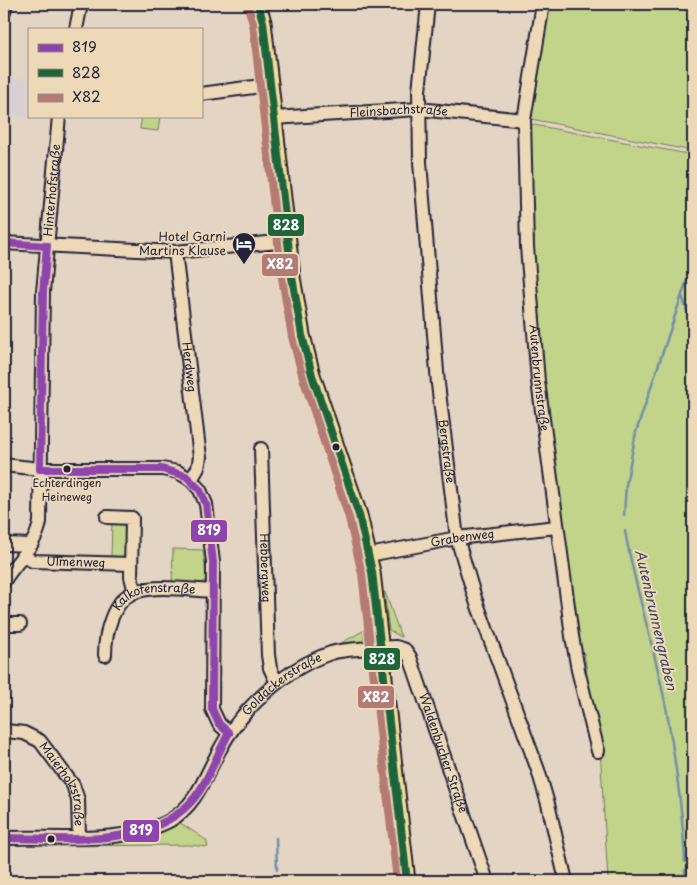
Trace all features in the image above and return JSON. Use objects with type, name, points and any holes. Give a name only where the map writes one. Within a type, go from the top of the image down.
[{"type":"main road","points":[[258,4],[262,22],[296,303],[305,348],[359,515],[369,555],[407,881]]},
{"type":"street","points":[[4,11],[6,4]]},
{"type":"street","points":[[76,28],[82,4]]},
{"type":"street","name":"Bergstraße","points":[[428,4],[419,109],[421,171],[433,325],[457,538],[475,598],[538,770],[566,881]]},
{"type":"street","name":"Autenbrunnstraße","points":[[543,4],[524,120],[526,238],[532,334],[578,670],[598,750]]},
{"type":"street","points":[[202,94],[269,85]]},
{"type":"street","name":"Fleinsbachstraße","points":[[273,118],[419,109],[524,120]]},
{"type":"street","name":"Hinterhofstraße","points":[[4,582],[32,545],[38,534],[40,522],[43,292],[59,118]]},
{"type":"street","points":[[4,243],[175,252],[288,242]]},
{"type":"street","name":"Herdweg","points":[[175,252],[200,457],[198,468],[191,480]]},
{"type":"street","name":"Hebbergweg","points":[[261,449],[268,655],[270,668],[277,683]]},
{"type":"street","points":[[4,465],[40,469],[162,469],[178,472],[191,480],[200,490],[206,504],[212,552],[212,709],[219,724],[230,733]]},
{"type":"street","points":[[107,517],[132,518],[131,576],[135,592]]},
{"type":"street","name":"Grabenweg","points":[[369,555],[457,538],[557,527]]},
{"type":"street","points":[[4,544],[32,545]]},
{"type":"street","name":"Ulmenweg","points":[[22,556],[33,562],[131,564]]},
{"type":"street","name":"Kalkofenstraße","points":[[104,655],[105,636],[109,621],[129,595],[151,589],[213,590]]},
{"type":"street","points":[[4,624],[20,624]]},
{"type":"street","name":"Waldenbucher Straße","points":[[380,649],[400,648],[410,657],[487,881]]},
{"type":"street","name":"Goldäckerstraße","points":[[4,838],[135,834],[147,831],[178,815],[197,794],[230,733],[277,683],[331,653],[380,649]]},
{"type":"street","name":"Maierholzstraße","points":[[6,731],[24,733],[40,741],[74,785],[78,800],[79,836]]},
{"type":"shaded area","points":[[4,74],[21,81],[23,77],[28,80],[28,117],[4,114]]},
{"type":"green space","points":[[547,4],[675,4],[693,7],[693,151],[531,119],[528,115]]},
{"type":"green space","points":[[142,118],[160,118],[158,131],[140,129]]},
{"type":"green space","points":[[529,124],[693,155],[693,865],[687,865],[687,881],[608,881],[600,749],[581,673],[587,671],[584,653],[578,653],[535,318]]},
{"type":"green space","points":[[112,522],[127,523],[126,560],[111,559]]},
{"type":"green space","points":[[173,549],[203,550],[205,581],[200,583],[172,582]]},
{"type":"green space","points":[[385,592],[401,637],[389,630]]},
{"type":"green space","points":[[363,631],[364,641],[334,647]]},
{"type":"green space","points":[[176,820],[206,840],[208,847],[189,845],[46,846],[46,842],[136,839],[155,833]]},
{"type":"waterway","name":"Autenbrunnengraben","points":[[624,515],[626,485],[636,432],[693,262]]},
{"type":"waterway","points":[[682,296],[693,328]]},
{"type":"waterway","name":"Autenbrunnengraben","points":[[625,531],[668,718],[679,790],[685,862]]},
{"type":"waterway","points":[[276,838],[277,870]]},
{"type":"waterway","name":"Autenbrunnengraben","points":[[685,870],[685,881]]},
{"type":"transit line","name":"828","points":[[258,4],[263,22],[292,277],[302,335],[312,375],[359,515],[372,572],[407,881]]},
{"type":"transit line","name":"X82","points":[[248,7],[253,24],[282,278],[292,337],[303,378],[349,518],[362,574],[397,881]]},
{"type":"transit line","name":"819","points":[[4,243],[47,246]]},
{"type":"transit line","name":"819","points":[[40,469],[43,292],[47,246]]},
{"type":"transit line","name":"819","points":[[40,469],[162,469],[186,476],[200,490],[206,504],[213,562],[212,709],[219,724],[229,733]]},
{"type":"transit line","name":"819","points":[[4,838],[102,838],[151,828],[172,818],[190,803],[202,787],[229,733]]},
{"type":"place","name":"Hotel Garni Martins Klause","points":[[244,265]]},
{"type":"place","name":"Echterdingen Heineweg","points":[[67,469]]}]
